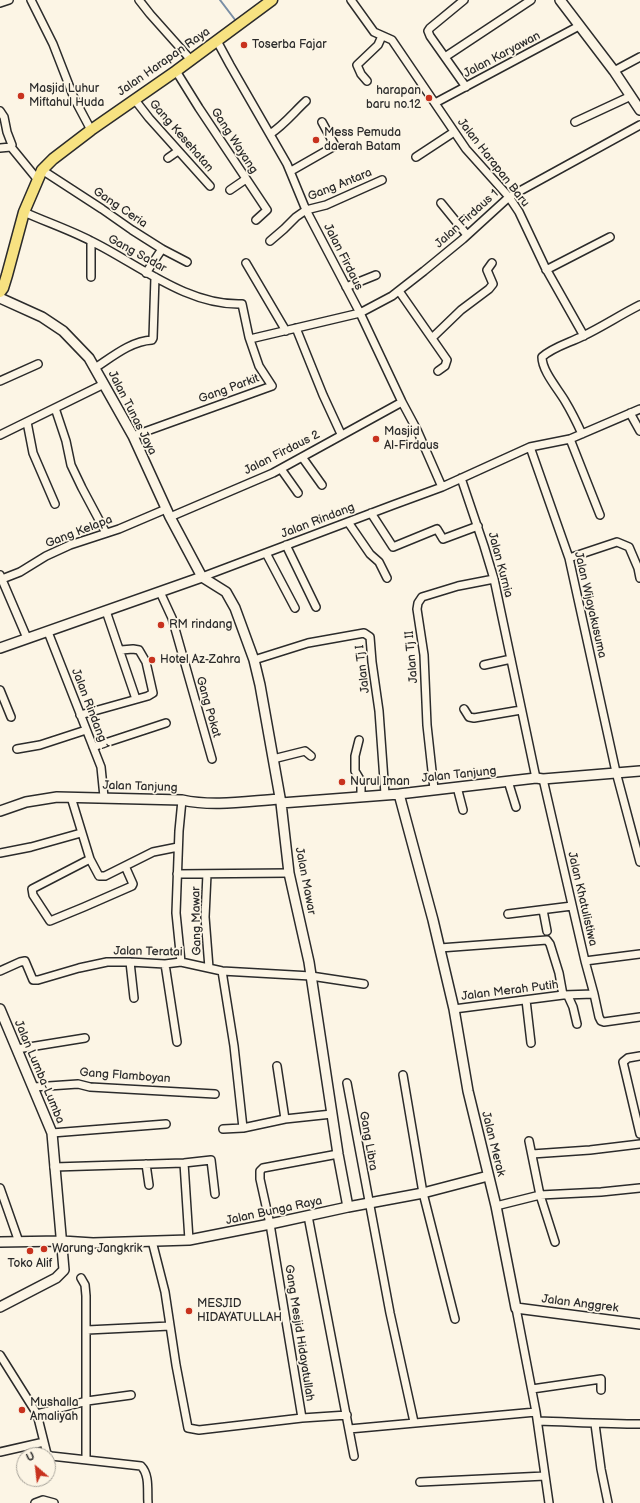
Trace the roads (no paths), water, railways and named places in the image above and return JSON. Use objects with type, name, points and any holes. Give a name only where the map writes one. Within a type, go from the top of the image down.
[{"type":"main road","name":"Jalan Harapan Raya","points":[[0,292],[3,288],[7,275],[24,212],[42,170],[53,158],[176,71],[272,0]]},
{"type":"street","points":[[0,3],[9,0]]},
{"type":"street","points":[[31,0],[52,44],[74,98],[91,130]]},
{"type":"street","points":[[140,0],[150,14],[191,60]]},
{"type":"street","name":"Jalan Harapan Baru","points":[[351,0],[374,32],[392,40],[466,149],[509,197],[519,212],[546,270],[584,336]]},
{"type":"street","points":[[464,0],[428,31],[466,87]]},
{"type":"street","points":[[445,57],[531,0]]},
{"type":"street","points":[[560,0],[614,71],[640,110]]},
{"type":"street","name":"Jalan Karyawan","points":[[435,103],[579,26]]},
{"type":"street","points":[[368,81],[361,74],[357,65],[378,45],[382,36]]},
{"type":"street","name":"Jalan Firdaus","points":[[217,41],[291,171],[306,210],[360,313],[402,402],[417,430],[442,487]]},
{"type":"street","points":[[614,71],[640,57]]},
{"type":"street","name":"Gang Wayang","points":[[176,71],[267,210],[256,220]]},
{"type":"street","points":[[575,122],[631,96]]},
{"type":"street","name":"Gang Kesehatan","points":[[135,100],[149,118],[210,186]]},
{"type":"street","points":[[270,134],[285,123],[306,101]]},
{"type":"street","points":[[0,111],[4,117],[7,132],[12,145],[11,147],[38,180]]},
{"type":"street","points":[[291,171],[333,147],[334,144],[322,122]]},
{"type":"street","name":"Jalan Firdaus 1","points":[[250,339],[360,313],[392,296],[467,235],[509,197],[640,125]]},
{"type":"street","points":[[416,158],[454,132]]},
{"type":"street","points":[[0,148],[11,147]]},
{"type":"street","points":[[168,158],[178,151]]},
{"type":"street","name":"Gang Ceria","points":[[42,170],[162,249],[187,262]]},
{"type":"street","points":[[230,190],[246,179]]},
{"type":"street","name":"Gang Antara","points":[[306,210],[326,204],[382,180]]},
{"type":"street","points":[[440,203],[467,235]]},
{"type":"street","points":[[270,241],[296,216],[306,210]]},
{"type":"street","name":"Gang Sadar","points":[[24,212],[91,241],[154,277],[183,291],[211,302],[242,304]]},
{"type":"street","points":[[546,270],[610,237]]},
{"type":"street","points":[[91,241],[91,277]]},
{"type":"street","points":[[146,272],[162,249]]},
{"type":"street","points":[[246,263],[286,331]]},
{"type":"street","points":[[432,338],[461,310],[489,289],[493,284],[487,270],[492,263]]},
{"type":"street","points":[[346,287],[376,275]]},
{"type":"street","points":[[95,368],[127,347],[143,340],[152,340],[154,277]]},
{"type":"street","points":[[399,291],[447,360],[447,364],[438,370]]},
{"type":"street","name":"Jalan Tunas Jaya","points":[[0,298],[42,317],[63,331],[89,358],[133,436],[168,513],[202,577]]},
{"type":"street","name":"Gang Parkit","points":[[133,436],[272,386],[259,366],[250,339],[242,304]]},
{"type":"street","points":[[582,434],[566,402],[545,370],[542,363],[542,357],[548,352],[584,336],[617,316],[640,305]]},
{"type":"street","points":[[296,328],[323,395],[341,434]]},
{"type":"street","points":[[0,381],[38,364]]},
{"type":"street","points":[[0,435],[104,384]]},
{"type":"street","name":"Jalan Firdaus 2","points":[[168,513],[281,469],[341,434],[402,402]]},
{"type":"street","points":[[55,408],[66,441],[70,465],[106,532]]},
{"type":"street","name":"Jalan Rindang","points":[[0,648],[202,577],[442,487],[530,446],[570,439],[640,409]]},
{"type":"street","points":[[630,413],[640,431]]},
{"type":"street","points":[[27,422],[33,453],[55,504]]},
{"type":"street","points":[[570,439],[600,516]]},
{"type":"street","name":"Jalan Wijayakusuma","points":[[530,446],[569,558],[616,772],[640,862]]},
{"type":"street","points":[[302,458],[322,485]]},
{"type":"street","points":[[281,469],[298,493]]},
{"type":"street","name":"Jalan Kurnia","points":[[461,478],[478,526],[494,579],[521,710],[540,778]]},
{"type":"street","name":"Gang Kelapa","points":[[1,577],[20,572],[46,556],[70,545],[168,513]]},
{"type":"street","points":[[371,513],[393,547],[437,529],[443,539],[478,526]]},
{"type":"street","points":[[348,522],[370,554],[379,562],[387,578]]},
{"type":"street","points":[[569,558],[617,542],[629,546],[638,568],[640,578]]},
{"type":"street","points":[[286,545],[316,607]]},
{"type":"street","points":[[266,553],[295,608]]},
{"type":"street","points":[[1,577],[27,638]]},
{"type":"street","name":"Jalan Mawar","points":[[202,577],[226,592],[235,608],[254,660],[281,801],[289,872],[309,962],[338,1154],[348,1207]]},
{"type":"street","name":"Jalan Tj II","points":[[434,789],[427,725],[424,655],[418,603],[422,597],[442,590],[494,579]]},
{"type":"street","name":"Gang Pokat","points":[[160,592],[172,618],[212,759]]},
{"type":"street","points":[[106,611],[121,650],[136,699]]},
{"type":"street","name":"Jalan Rindang 1","points":[[48,632],[100,766],[104,797]]},
{"type":"street","name":"Jalan Tj I","points":[[254,660],[308,643],[364,633],[370,637],[379,712],[385,794]]},
{"type":"street","points":[[80,714],[153,693],[146,662],[139,650],[121,650]]},
{"type":"street","points":[[484,665],[511,659]]},
{"type":"street","points":[[0,690],[11,716]]},
{"type":"street","points":[[464,709],[469,716],[474,718],[521,710]]},
{"type":"street","points":[[93,747],[166,723]]},
{"type":"street","points":[[17,750],[40,745],[86,730]]},
{"type":"street","points":[[358,740],[355,756],[355,771],[361,781],[362,796]]},
{"type":"street","points":[[274,759],[305,751],[311,756]]},
{"type":"street","name":"Jalan Tanjung","points":[[0,810],[26,802],[57,797],[182,800],[195,803],[218,804],[400,794],[508,781],[640,771]]},
{"type":"street","name":"Jalan Khatulistiwa","points":[[540,778],[599,1018],[604,1022],[640,1018]]},
{"type":"street","points":[[508,781],[516,807]]},
{"type":"street","points":[[457,787],[463,810]]},
{"type":"street","name":"Jalan Merak","points":[[400,794],[440,948],[454,1009],[468,1091],[496,1206],[538,1421],[549,1503]]},
{"type":"street","points":[[71,797],[90,859],[99,876],[105,876],[153,852],[178,847]]},
{"type":"street","name":"Gang Mawar","points":[[181,962],[176,913],[178,847],[182,800]]},
{"type":"street","points":[[0,854],[32,847],[81,833]]},
{"type":"street","points":[[90,859],[32,889],[33,895],[50,920],[132,886],[132,881],[125,866]]},
{"type":"street","name":"Gang Mawar","points":[[177,874],[289,872]]},
{"type":"street","name":"Gang Mawar","points":[[207,874],[206,917],[209,968]]},
{"type":"street","points":[[508,914],[572,906]]},
{"type":"street","points":[[543,910],[546,931]]},
{"type":"street","points":[[440,948],[548,940],[566,995]]},
{"type":"street","points":[[585,961],[640,954]]},
{"type":"street","name":"Jalan Teratai","points":[[0,971],[25,961],[34,980],[38,980],[79,968],[107,962],[165,964],[181,962],[222,971],[311,976],[364,984]]},
{"type":"street","points":[[130,962],[134,998]]},
{"type":"street","points":[[165,964],[177,1042]]},
{"type":"street","points":[[222,971],[234,1046],[243,1128]]},
{"type":"street","name":"Jalan Merah Putih","points":[[454,1009],[566,995],[594,994]]},
{"type":"street","name":"Jalan Merah Putih","points":[[566,995],[574,1007],[577,1024]]},
{"type":"street","points":[[526,1000],[530,1038],[532,1043]]},
{"type":"street","name":"Jalan Lumba-Lumba","points":[[0,1010],[52,1133],[64,1270],[56,1278],[0,1307]]},
{"type":"street","points":[[16,1049],[85,1038]]},
{"type":"street","points":[[640,1056],[628,1058],[623,1062],[640,1134]]},
{"type":"street","points":[[277,1066],[285,1119]]},
{"type":"street","points":[[403,1075],[423,1193],[455,1319]]},
{"type":"street","name":"Gang Libra","points":[[347,1083],[390,1313],[414,1422]]},
{"type":"street","name":"Gang Flamboyan","points":[[34,1088],[78,1084],[90,1087],[215,1094]]},
{"type":"street","points":[[223,1129],[243,1128],[285,1119],[332,1114]]},
{"type":"street","points":[[52,1133],[166,1124]]},
{"type":"street","points":[[529,1141],[540,1194],[555,1242]]},
{"type":"street","points":[[532,1154],[590,1150],[640,1144]]},
{"type":"street","name":"Gang Mesjid Hidayatullah","points":[[152,1241],[165,1292],[186,1425],[188,1428],[198,1430],[302,1418],[270,1224],[260,1179],[260,1170],[338,1154]]},
{"type":"street","points":[[54,1167],[184,1163],[211,1160],[215,1194]]},
{"type":"street","points":[[184,1163],[188,1240]]},
{"type":"street","points":[[146,1164],[150,1185]]},
{"type":"street","name":"Jalan Bunga Raya","points":[[0,1242],[62,1241],[93,1243],[188,1240],[423,1193],[488,1176]]},
{"type":"street","points":[[0,1188],[19,1242]]},
{"type":"street","points":[[496,1206],[540,1194],[587,1193],[640,1188]]},
{"type":"street","points":[[308,1216],[354,1456]]},
{"type":"street","points":[[81,1278],[86,1296],[87,1330],[86,1460]]},
{"type":"street","name":"Jalan Anggrek","points":[[516,1308],[640,1324]]},
{"type":"street","points":[[87,1330],[170,1326]]},
{"type":"street","points":[[0,1355],[37,1414],[46,1452],[50,1456],[141,1466],[145,1470],[147,1476],[148,1503]]},
{"type":"street","points":[[532,1389],[601,1379],[601,1390]]},
{"type":"street","points":[[37,1414],[87,1401],[132,1395]]},
{"type":"street","points":[[349,1429],[536,1412]]},
{"type":"street","points":[[302,1418],[347,1415]]},
{"type":"street","points":[[538,1421],[595,1424],[640,1424]]},
{"type":"street","points":[[595,1424],[601,1469],[608,1503]]},
{"type":"street","points":[[0,1452],[44,1442]]},
{"type":"street","points":[[420,1482],[545,1476]]},
{"type":"street","points":[[35,1503],[43,1500],[54,1503]]},
{"type":"waterway","points":[[220,0],[236,21]]},
{"type":"place","name":"Toserba Fajar","points":[[244,45]]},
{"type":"place","name":"Masjid Luhur Miftahul Huda","points":[[21,96]]},
{"type":"place","name":"harapan baru no.12","points":[[429,98]]},
{"type":"place","name":"Mess Pemuda daerah Batam","points":[[316,140]]},
{"type":"place","name":"Masjid Al-Firdaus","points":[[376,439]]},
{"type":"place","name":"RM rindang","points":[[161,625]]},
{"type":"place","name":"Hotel Az-Zahra","points":[[152,660]]},
{"type":"place","name":"Nurul Iman","points":[[342,782]]},
{"type":"place","name":"Warung Jangkrik","points":[[44,1249]]},
{"type":"place","name":"Toko Alif","points":[[30,1251]]},
{"type":"place","name":"MESJID HIDAYATULLAH","points":[[189,1311]]},
{"type":"place","name":"Mushalla Amaliyah","points":[[22,1410]]}]
